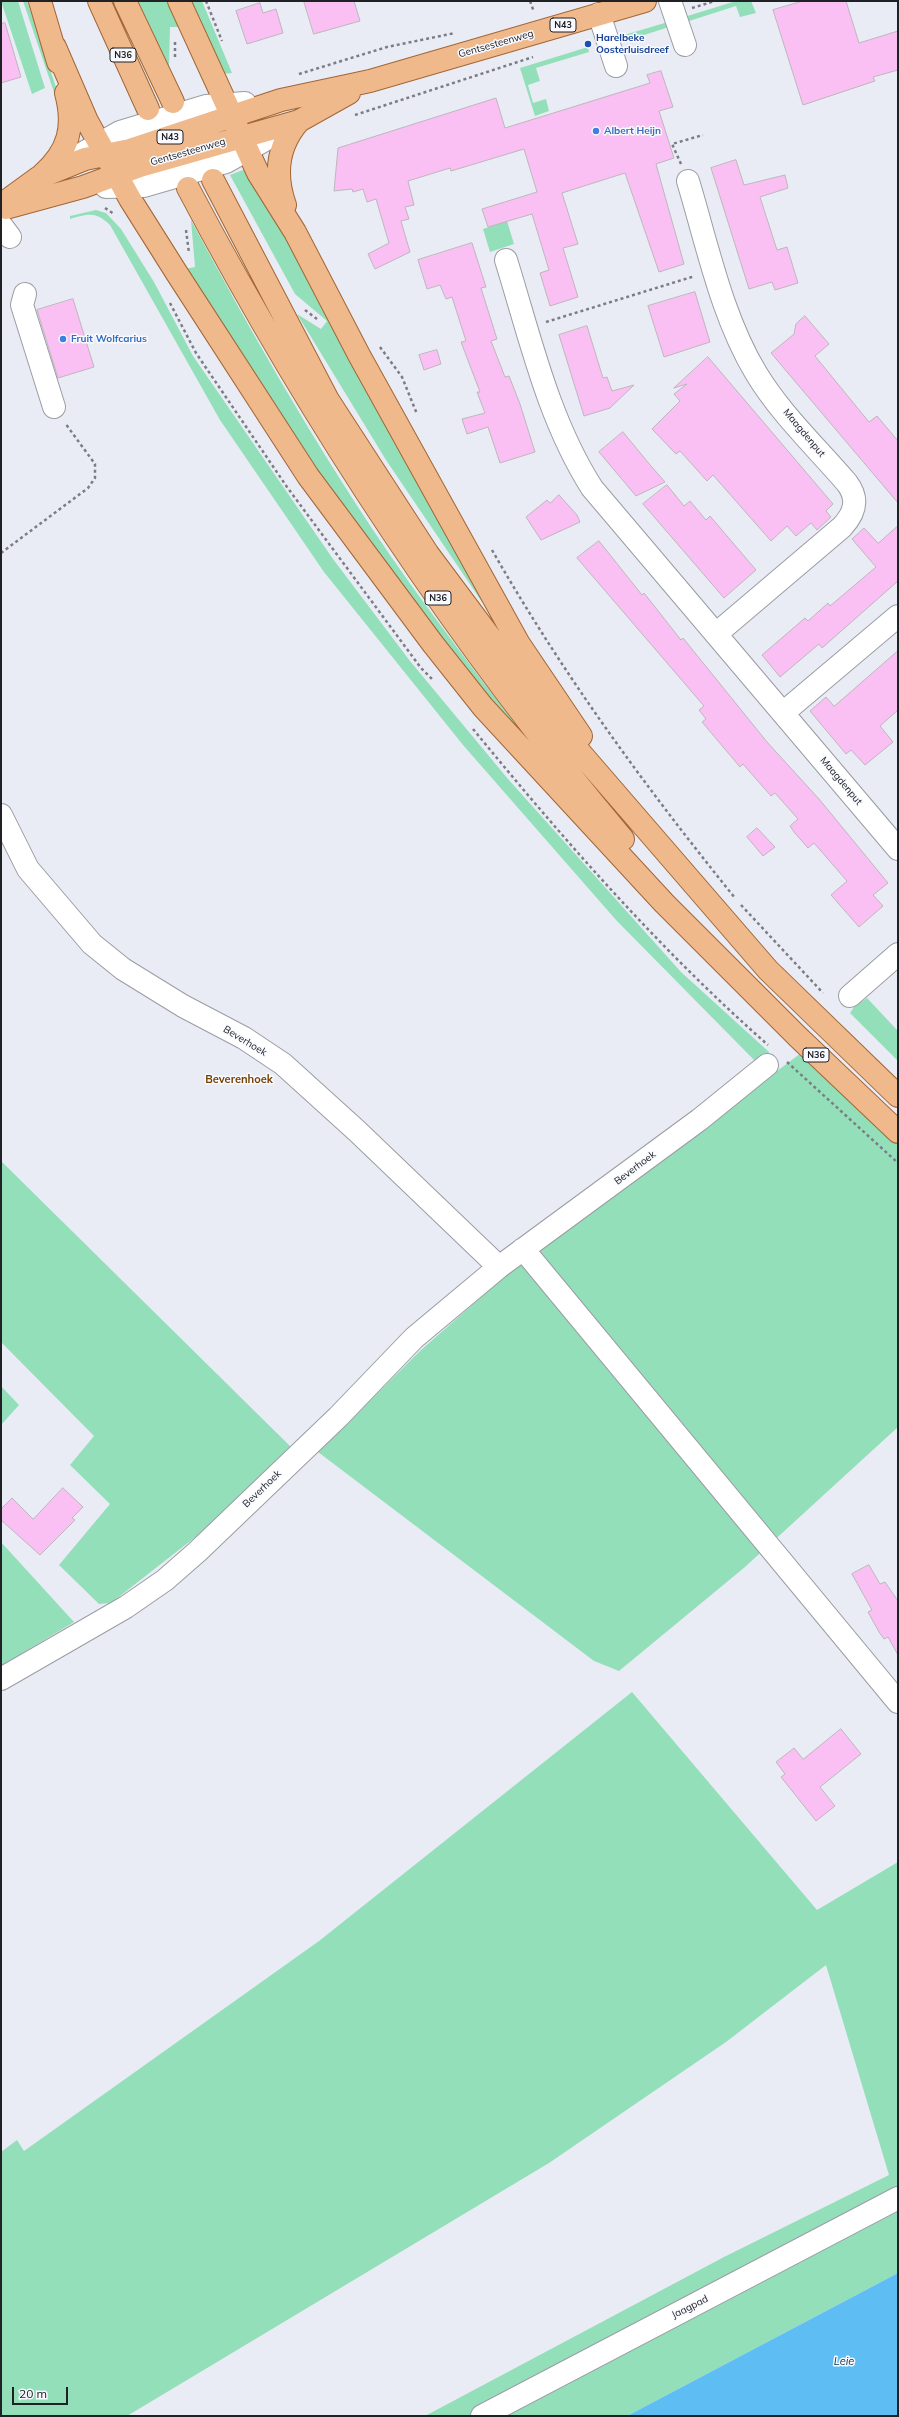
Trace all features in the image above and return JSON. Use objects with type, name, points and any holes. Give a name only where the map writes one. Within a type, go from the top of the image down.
[{"type":"main road","points":[[38,178],[60,156],[70,130],[71,113],[55,47],[40,1]]},
{"type":"main road","name":"N36","points":[[99,1],[148,109]]},
{"type":"main road","name":"N36","points":[[125,1],[173,102]]},
{"type":"main road","points":[[179,1],[258,173],[295,232],[359,355],[519,644],[636,819]]},
{"type":"main road","name":"Gentsesteenweg","points":[[1,205],[38,178],[85,159],[103,149],[130,150],[230,110],[370,81],[645,1]]},
{"type":"main road","points":[[55,47],[103,149],[120,180],[308,476],[433,644],[483,707],[664,903],[737,975]]},
{"type":"main road","name":"Gentsesteenweg","points":[[245,143],[299,121],[370,81]]},
{"type":"main road","points":[[295,232],[278,184],[278,168],[279,156],[286,139],[299,121]]},
{"type":"main road","name":"N43","points":[[1,209],[83,187],[120,180]]},
{"type":"main road","name":"N36","points":[[213,180],[328,400],[428,554],[552,720],[768,970],[898,1096]]},
{"type":"main road","name":"N36","points":[[188,188],[241,288],[319,420],[412,563],[518,707],[596,806],[737,975],[798,1037],[898,1132]]},
{"type":"street","points":[[672,7],[685,45]]},
{"type":"street","points":[[599,14],[616,66]]},
{"type":"street","name":"N43","points":[[120,180],[144,186],[226,162],[245,143]]},
{"type":"street","name":"Maagdenput","points":[[688,181],[731,321],[742,348],[756,374],[847,483],[855,501],[853,513],[842,527],[716,634]]},
{"type":"street","name":"Maagdenput","points":[[506,260],[553,413],[577,464],[592,488],[898,849]]},
{"type":"street","points":[[25,294],[22,305],[54,407]]},
{"type":"street","points":[[783,713],[898,616]]},
{"type":"street","name":"Beverhoek","points":[[1,815],[28,869],[92,944],[123,969],[183,1006],[244,1038],[283,1064],[357,1131],[499,1267]]},
{"type":"street","points":[[850,996],[898,954]]},
{"type":"street","name":"Beverhoek","points":[[1,1679],[126,1607],[164,1580],[197,1552],[338,1417],[414,1338],[499,1267],[669,1143],[767,1065]]},
{"type":"street","points":[[523,1249],[898,1702]]},
{"type":"street","name":"Jaagpad","points":[[482,2416],[898,2198]]},
{"type":"path","points":[[530,1],[535,15],[541,13]]},
{"type":"path","points":[[672,7],[715,1]]},
{"type":"path","points":[[292,76],[387,47],[462,32]]},
{"type":"path","points":[[353,115],[538,55]]},
{"type":"path","points":[[688,181],[672,144],[703,135]]},
{"type":"path","points":[[527,328],[715,269]]},
{"type":"path","points":[[377,343],[402,377],[418,417]]},
{"type":"path","points":[[1,553],[88,488],[95,478],[95,464],[54,407]]},
{"type":"path","points":[[489,544],[547,642],[603,726],[658,802],[738,902],[824,994]]},
{"type":"green space","points":[[1,1],[18,1],[45,88],[32,94]]},
{"type":"green space","points":[[23,1],[27,1],[58,93],[58,104]]},
{"type":"green space","points":[[138,1],[172,1],[180,27],[170,27],[169,67]]},
{"type":"green space","points":[[187,1],[202,1],[232,73],[223,74]]},
{"type":"green space","points":[[736,1],[751,1],[756,13],[740,17],[736,6],[683,23],[681,18]]},
{"type":"green space","points":[[668,22],[669,27],[616,44],[614,38]]},
{"type":"green space","points":[[588,47],[589,52],[536,68],[540,81],[528,85],[533,103],[546,99],[549,111],[535,116],[520,68]]},
{"type":"green space","points":[[248,168],[486,600],[482,602],[386,460],[297,314],[321,329],[327,321],[295,294],[230,175]]},
{"type":"green space","points":[[96,210],[106,213],[121,229],[154,282],[193,356],[333,559],[410,661],[508,779],[681,972],[769,1052],[768,1057],[758,1064],[616,920],[463,745],[324,572],[220,420],[110,225],[100,217],[92,215],[70,219],[70,216]]},
{"type":"green space","points":[[191,220],[278,377],[341,480],[407,580],[544,761],[415,611],[307,460],[185,269],[195,267]]},
{"type":"green space","points":[[507,221],[514,244],[490,252],[483,229]]},
{"type":"green space","points":[[867,998],[898,1031],[898,1061],[850,1013],[854,1007]]},
{"type":"green space","points":[[801,1053],[898,1145],[898,1427],[745,1567],[619,1671],[594,1661],[318,1452],[421,1350],[511,1271]]},
{"type":"green space","points":[[1,1161],[291,1447],[221,1517],[111,1603],[99,1604],[59,1565],[110,1504],[70,1465],[94,1436],[1,1342]]},
{"type":"green space","points":[[1,1386],[19,1405],[1,1425]]},
{"type":"green space","points":[[1,1542],[74,1622],[1,1666]]},
{"type":"green space","points":[[632,1692],[817,1910],[898,1862],[898,2273],[627,2416],[425,2416],[724,2257],[889,2175],[826,1965],[726,2042],[549,2163],[127,2416],[1,2416],[1,2152],[17,2140],[24,2151],[319,1941]]},
{"type":"water","name":"Leie","points":[[898,2273],[898,2416],[627,2416]]},
{"type":"building","points":[[304,1],[354,1],[360,21],[314,34]]},
{"type":"building","points":[[803,1],[846,1],[859,43],[898,31],[898,70],[873,77],[875,81],[803,105],[773,10]]},
{"type":"building","points":[[260,3],[263,13],[276,9],[283,33],[247,44],[236,11]]},
{"type":"building","points":[[5,23],[21,77],[1,83],[1,24]]},
{"type":"building","points":[[661,71],[673,107],[659,111],[674,158],[656,164],[684,264],[659,272],[625,173],[562,193],[578,244],[563,248],[578,297],[550,306],[540,273],[549,270],[532,214],[488,227],[482,209],[537,192],[524,149],[451,171],[450,168],[408,181],[414,205],[405,207],[409,219],[401,221],[410,252],[375,269],[368,254],[389,243],[376,199],[367,202],[363,189],[353,192],[352,189],[334,191],[338,148],[496,98],[505,128],[650,83],[647,75]]},
{"type":"building","points":[[736,160],[744,185],[785,175],[788,188],[760,197],[777,250],[787,247],[798,283],[775,290],[772,282],[749,289],[711,168]]},
{"type":"building","points":[[472,243],[486,287],[481,288],[497,339],[491,341],[505,377],[509,376],[520,404],[535,452],[500,463],[488,427],[467,434],[462,419],[485,413],[477,392],[480,392],[461,342],[466,341],[452,297],[446,299],[440,285],[427,289],[418,260]]},
{"type":"building","points":[[695,292],[710,342],[664,357],[648,306]]},
{"type":"building","name":"Fruit Wolfcarius","points":[[73,299],[94,367],[58,378],[37,310]]},
{"type":"building","points":[[805,316],[829,344],[815,356],[869,422],[877,416],[898,441],[898,503],[771,353],[794,334],[796,324]]},
{"type":"building","points":[[587,326],[603,378],[607,377],[612,391],[634,385],[610,408],[584,416],[559,335]]},
{"type":"building","points":[[437,350],[441,364],[424,370],[419,355]]},
{"type":"building","points":[[708,357],[833,504],[826,511],[831,517],[817,530],[811,523],[796,536],[787,526],[771,541],[713,475],[707,481],[680,451],[676,454],[652,429],[680,401],[674,394],[687,384],[674,388]]},
{"type":"building","points":[[623,432],[665,482],[636,496],[599,452]]},
{"type":"building","points":[[667,485],[684,506],[690,501],[706,520],[710,516],[756,570],[724,598],[643,504]]},
{"type":"building","points":[[559,495],[577,515],[580,522],[541,540],[526,517],[547,500],[550,503]]},
{"type":"building","points":[[898,526],[898,581],[822,648],[819,644],[780,677],[762,655],[805,618],[808,621],[828,603],[830,606],[876,567],[852,539],[864,528],[878,543]]},
{"type":"building","points":[[599,541],[642,595],[644,593],[681,640],[683,638],[767,742],[819,799],[888,883],[873,895],[883,906],[859,927],[831,895],[847,881],[814,843],[808,848],[790,826],[798,819],[775,793],[771,796],[743,764],[740,767],[702,722],[706,719],[699,710],[704,706],[577,558]]},
{"type":"building","points":[[898,651],[898,710],[880,726],[893,742],[865,765],[851,750],[846,754],[810,711],[826,697],[834,706]]},
{"type":"building","points":[[757,828],[775,847],[763,856],[747,837]]},
{"type":"building","points":[[63,1488],[83,1507],[72,1518],[75,1520],[40,1555],[1,1520],[1,1509],[12,1498],[33,1519]]},
{"type":"building","points":[[869,1565],[880,1584],[885,1582],[898,1601],[898,1655],[888,1637],[884,1639],[879,1632],[868,1612],[872,1610],[852,1574]]},
{"type":"building","points":[[841,1729],[861,1754],[820,1787],[835,1806],[816,1821],[781,1777],[785,1774],[776,1762],[794,1748],[803,1759]]},
{"type":"place","name":"Harelbeke Oosterluisdreef","points":[[588,44]]},
{"type":"place","name":"Albert Heijn","points":[[596,131]]},
{"type":"place","name":"Fruit Wolfcarius","points":[[63,339]]},
{"type":"district","name":"Beverenhoek","points":[[239,1080]]}]
